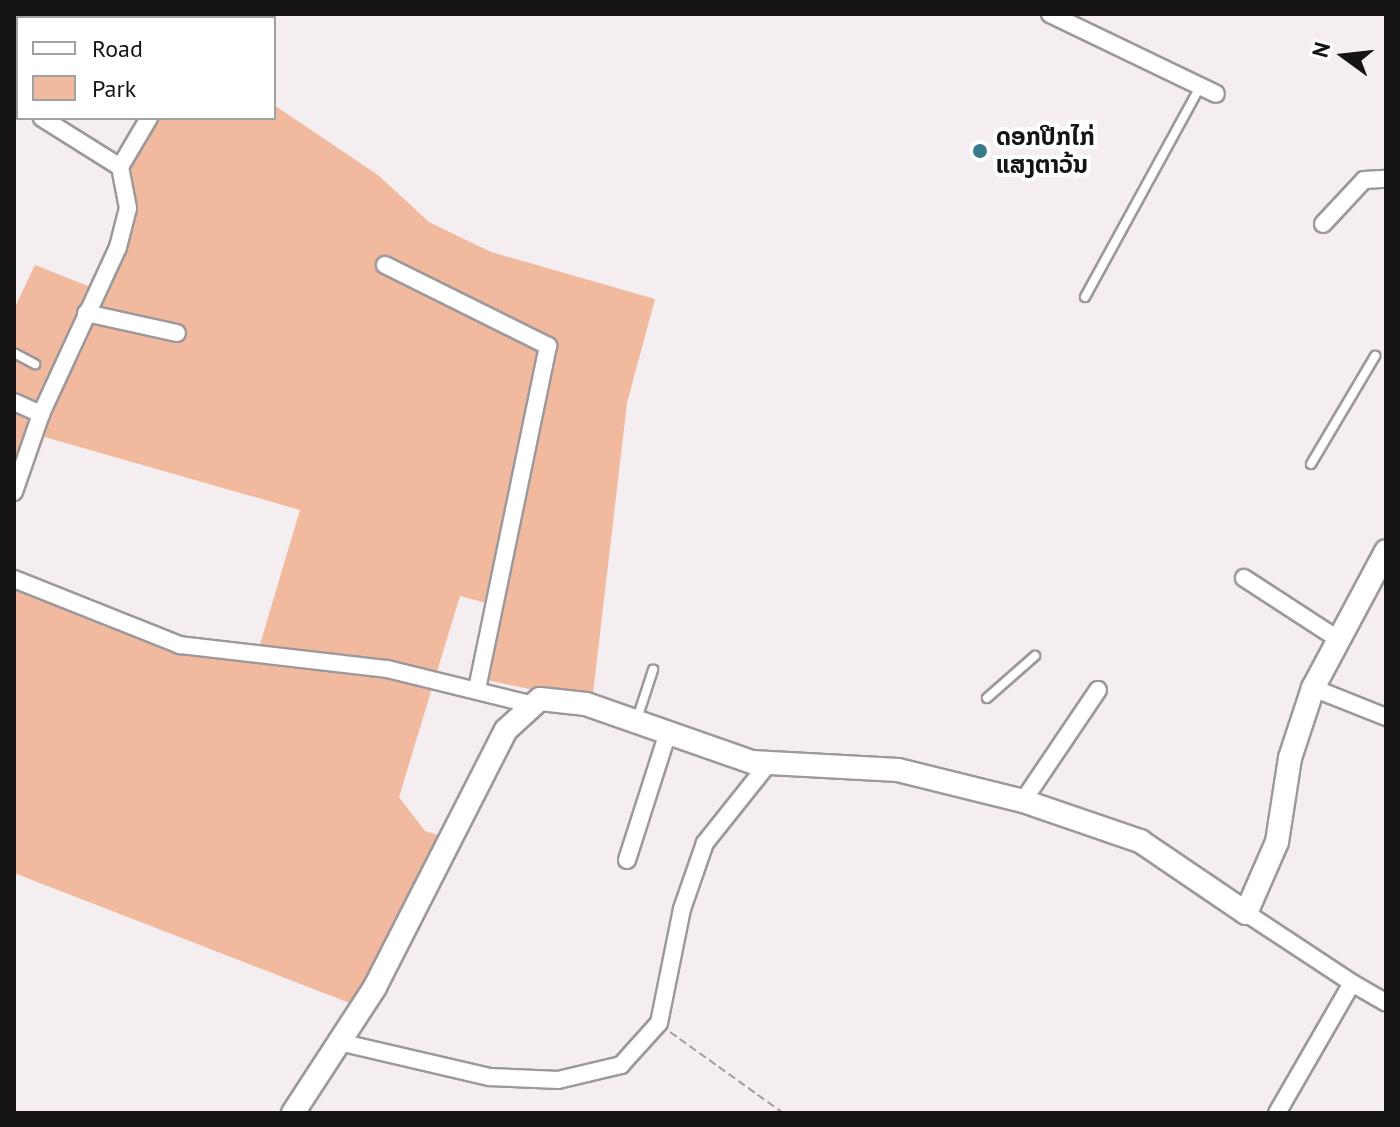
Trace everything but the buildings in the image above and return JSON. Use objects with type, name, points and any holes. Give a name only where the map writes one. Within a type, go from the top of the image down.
[{"type":"street","points":[[1050,14],[1208,90]]},
{"type":"street","points":[[45,120],[120,167]]},
{"type":"street","points":[[14,492],[41,414],[128,208],[120,167],[148,120]]},
{"type":"street","points":[[1323,224],[1364,180],[1386,179]]},
{"type":"street","points":[[385,265],[548,346],[477,688]]},
{"type":"street","points":[[86,313],[177,333]]},
{"type":"street","points":[[14,402],[41,414]]},
{"type":"street","points":[[1246,913],[1277,842],[1290,758],[1313,688],[1386,551]]},
{"type":"street","points":[[1244,578],[1338,639]]},
{"type":"street","points":[[14,579],[180,645],[387,669],[477,688],[529,704],[554,697],[768,764],[898,770],[1023,801],[1140,841],[1386,1003]]},
{"type":"street","points":[[1313,688],[1386,717]]},
{"type":"street","points":[[1023,801],[1098,690]]},
{"type":"street","points":[[293,1113],[339,1042],[454,842],[506,730],[529,704]]},
{"type":"street","points":[[627,860],[668,732]]},
{"type":"street","points":[[339,1042],[490,1077],[558,1080],[621,1065],[659,1023],[682,909],[705,843],[768,764]]},
{"type":"street","points":[[1277,1113],[1352,983]]},
{"type":"lane","points":[[1085,297],[1208,90]]},
{"type":"lane","points":[[14,353],[35,364]]},
{"type":"lane","points":[[1311,464],[1375,356]]},
{"type":"lane","points":[[987,698],[1035,656]]},
{"type":"lane","points":[[636,721],[653,670]]},
{"type":"path","points":[[659,1023],[783,1113]]},
{"type":"green space","points":[[276,106],[378,175],[429,222],[491,252],[655,299],[627,403],[592,702],[486,680],[497,606],[460,596],[399,797],[425,831],[441,836],[360,1007],[14,873],[14,593],[24,586],[181,644],[258,651],[300,510],[34,434],[14,491],[14,309],[35,265],[98,290],[118,247],[123,165],[148,120],[276,120]]},
{"type":"place","name":"ດອກປີກໄກ່ ແສງຕາວ້ນ","points":[[980,151]]}]
